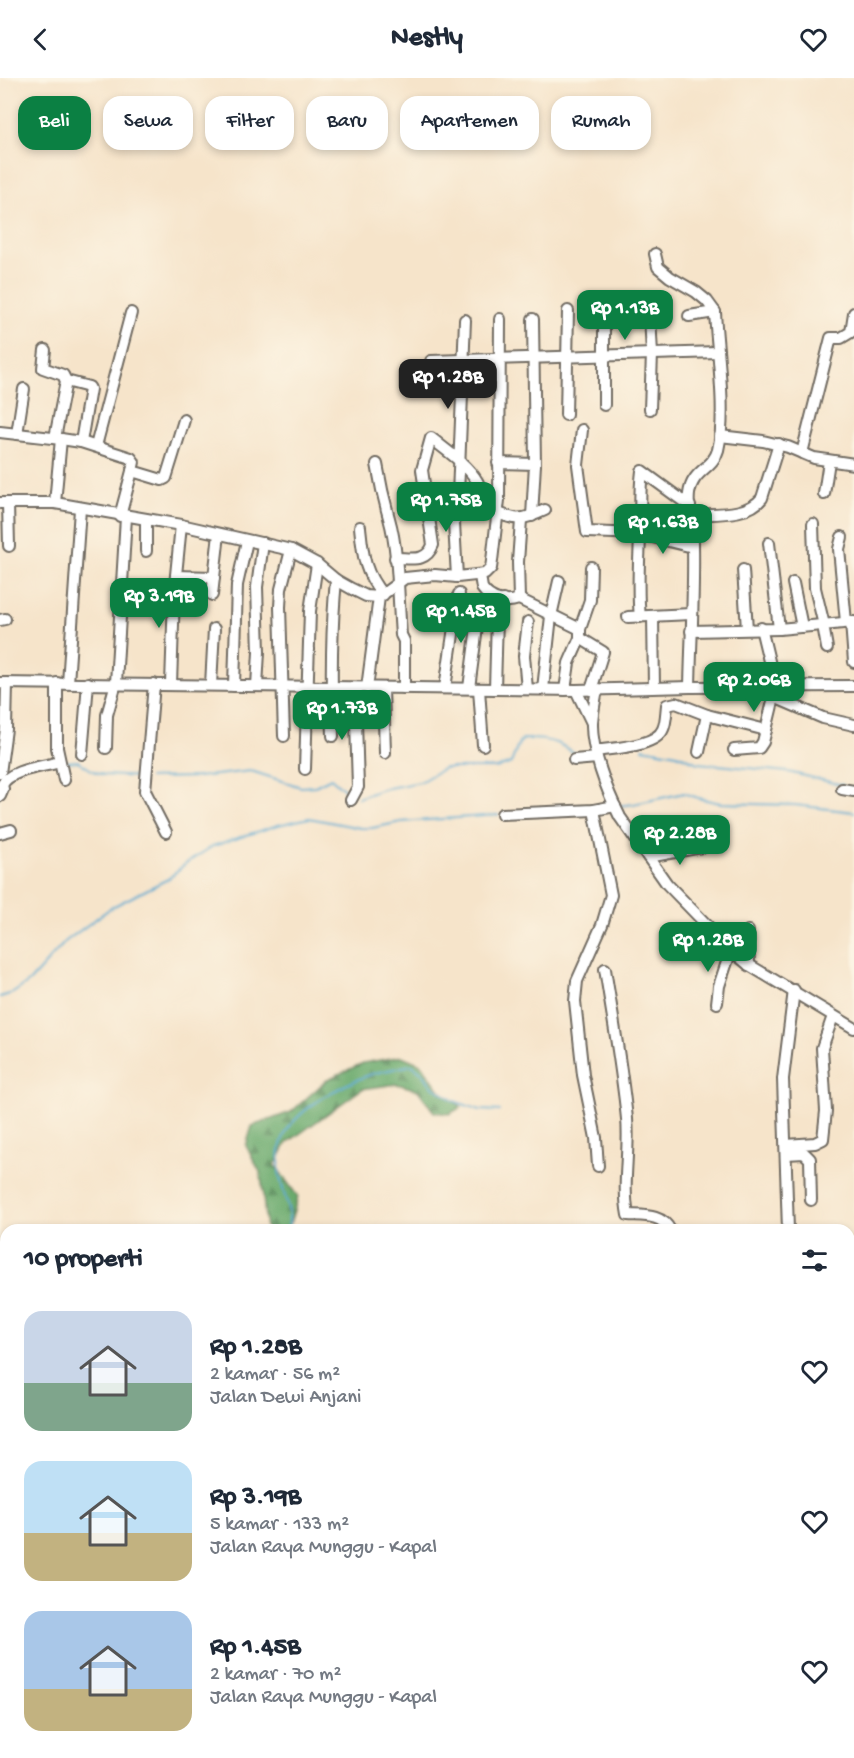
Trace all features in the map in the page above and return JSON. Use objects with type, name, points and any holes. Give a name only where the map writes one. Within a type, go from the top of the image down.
[{"type":"street","points":[[656,254],[658,267],[702,297],[715,312],[720,436],[717,453],[712,462],[697,474],[690,492],[693,547],[690,687]]},
{"type":"street","points":[[604,306],[604,405]]},
{"type":"street","points":[[566,416],[568,311]]},
{"type":"street","points":[[689,316],[715,312]]},
{"type":"street","points":[[96,446],[131,313]]},
{"type":"street","points":[[802,453],[831,338],[842,338],[850,332],[854,313]]},
{"type":"street","points":[[650,315],[652,354],[650,409]]},
{"type":"street","points":[[9,546],[4,503],[55,503],[181,525],[291,550],[317,564],[336,580],[366,596],[381,596],[405,578],[485,574],[491,568],[498,512],[500,319]]},
{"type":"street","points":[[532,319],[535,464],[532,516]]},
{"type":"street","points":[[457,577],[454,523],[460,462],[465,320]]},
{"type":"street","points":[[45,350],[43,368],[63,375],[66,381],[58,438],[55,503]]},
{"type":"street","points":[[431,361],[718,352]]},
{"type":"street","points":[[66,381],[90,388],[81,442]]},
{"type":"street","points":[[17,434],[24,389]]},
{"type":"street","points":[[132,471],[165,479],[184,420]]},
{"type":"street","points":[[582,430],[578,465],[587,532],[640,534],[693,547]]},
{"type":"street","points":[[0,432],[81,442],[131,458],[134,462],[123,516],[116,683],[107,715],[106,748]]},
{"type":"street","points":[[720,436],[779,444],[814,458],[854,464]]},
{"type":"street","points":[[395,558],[423,558],[433,545],[426,484],[422,470],[431,438],[460,462],[478,482],[484,505],[515,520],[521,520],[545,510]]},
{"type":"street","points":[[640,617],[637,579],[640,534],[639,495],[642,471],[690,510],[737,512],[752,508],[762,498],[779,444]]},
{"type":"street","points":[[824,494],[829,461]]},
{"type":"street","points":[[498,463],[535,464]]},
{"type":"street","points":[[377,464],[395,558],[401,635],[404,641],[404,688]]},
{"type":"street","points":[[69,683],[80,509]]},
{"type":"street","points":[[146,552],[147,520]]},
{"type":"street","points":[[519,599],[518,562],[521,520]]},
{"type":"street","points":[[813,524],[815,588],[827,648]]},
{"type":"street","points":[[171,684],[181,525]]},
{"type":"street","points":[[360,527],[364,562],[381,596],[367,688]]},
{"type":"street","points":[[212,595],[219,534]]},
{"type":"street","points":[[842,537],[839,549],[851,622],[854,662]]},
{"type":"street","points":[[234,686],[237,585],[247,541]]},
{"type":"street","points":[[257,686],[259,652],[257,587],[263,543]]},
{"type":"street","points":[[770,543],[779,629]]},
{"type":"street","points":[[284,736],[280,597],[291,550]]},
{"type":"street","points":[[305,768],[310,611],[317,564]]},
{"type":"street","points":[[591,567],[590,600],[569,663],[571,690],[592,724]]},
{"type":"street","points":[[743,570],[747,629]]},
{"type":"street","points":[[176,576],[214,577]]},
{"type":"street","points":[[480,576],[482,588],[492,598],[502,603],[519,599],[580,634],[603,652],[594,689],[592,724],[597,754],[614,810],[667,884],[731,950],[749,965],[854,1028]]},
{"type":"street","points":[[333,736],[332,620],[336,580]]},
{"type":"street","points":[[543,689],[551,616],[559,581]]},
{"type":"street","points":[[793,583],[802,627]]},
{"type":"street","points":[[445,688],[459,594]]},
{"type":"street","points":[[495,689],[497,617],[502,603]]},
{"type":"street","points":[[480,604],[474,688],[483,745]]},
{"type":"street","points":[[628,617],[691,614]]},
{"type":"street","points":[[653,616],[654,687]]},
{"type":"street","points":[[527,689],[524,657],[528,622]]},
{"type":"street","points":[[691,631],[779,629],[851,622]]},
{"type":"street","points":[[734,750],[759,748],[763,742],[775,692],[761,628]]},
{"type":"street","points":[[211,685],[214,629]]},
{"type":"street","points":[[1,783],[6,729],[4,683],[571,690],[690,687],[775,692],[854,686]]},
{"type":"street","points":[[57,683],[56,716],[59,762],[64,780]]},
{"type":"street","points":[[81,754],[88,683]]},
{"type":"street","points":[[154,684],[145,791],[166,832]]},
{"type":"street","points":[[351,800],[358,787],[355,687]]},
{"type":"street","points":[[676,703],[677,687]]},
{"type":"street","points":[[383,688],[385,753]]},
{"type":"street","points":[[775,692],[823,718],[854,724]]},
{"type":"street","points":[[574,760],[651,740],[663,731],[667,705],[676,703],[706,715],[766,730]]},
{"type":"street","points":[[699,752],[706,715]]},
{"type":"street","points":[[333,721],[356,721]]},
{"type":"street","points":[[1,783],[26,770],[59,762]]},
{"type":"street","points":[[842,789],[854,791]]},
{"type":"street","points":[[594,810],[611,895],[602,926],[577,981],[574,1001],[583,1075],[596,1138],[598,1166]]},
{"type":"street","points":[[502,814],[614,810]]},
{"type":"street","points":[[648,857],[707,846]]},
{"type":"street","points":[[748,931],[749,965]]},
{"type":"street","points":[[717,1003],[718,986],[731,950]]},
{"type":"street","points":[[605,969],[627,1119],[629,1158],[625,1200],[628,1215],[659,1218],[666,1224]]},
{"type":"street","points":[[788,1224],[783,1079],[794,990]]},
{"type":"street","points":[[786,1149],[815,1143],[822,1139],[826,1112],[822,1048],[833,1016]]},
{"type":"street","points":[[786,1149],[804,1153],[810,1159],[811,1200]]},
{"type":"green space","points":[[402,1056],[421,1064],[442,1093],[462,1107],[449,1114],[434,1112],[418,1090],[397,1084],[362,1089],[287,1143],[275,1165],[298,1197],[290,1224],[265,1224],[261,1174],[246,1146],[252,1126],[291,1112],[328,1079],[363,1063]]},
{"type":"waterway","points":[[358,798],[383,789],[420,782],[444,768],[498,768],[511,763],[519,743],[524,739],[550,741],[581,755]]},
{"type":"waterway","points":[[643,748],[677,754],[698,763],[788,772],[843,785]]},
{"type":"waterway","points":[[64,762],[78,761],[104,775],[141,777]]},
{"type":"waterway","points":[[149,778],[198,777],[251,771],[301,787],[315,786],[331,778],[350,795]]},
{"type":"waterway","points":[[617,806],[684,793],[720,803],[795,805],[854,812]]},
{"type":"waterway","points":[[0,997],[13,993],[29,982],[66,941],[112,907],[168,879],[185,864],[213,846],[278,825],[309,818],[372,828],[401,822],[498,815]]},
{"type":"waterway","points":[[289,1224],[288,1208],[279,1168],[282,1141],[296,1119],[333,1091],[372,1074],[412,1065],[423,1073],[431,1085],[454,1101],[480,1110],[500,1111]]}]
